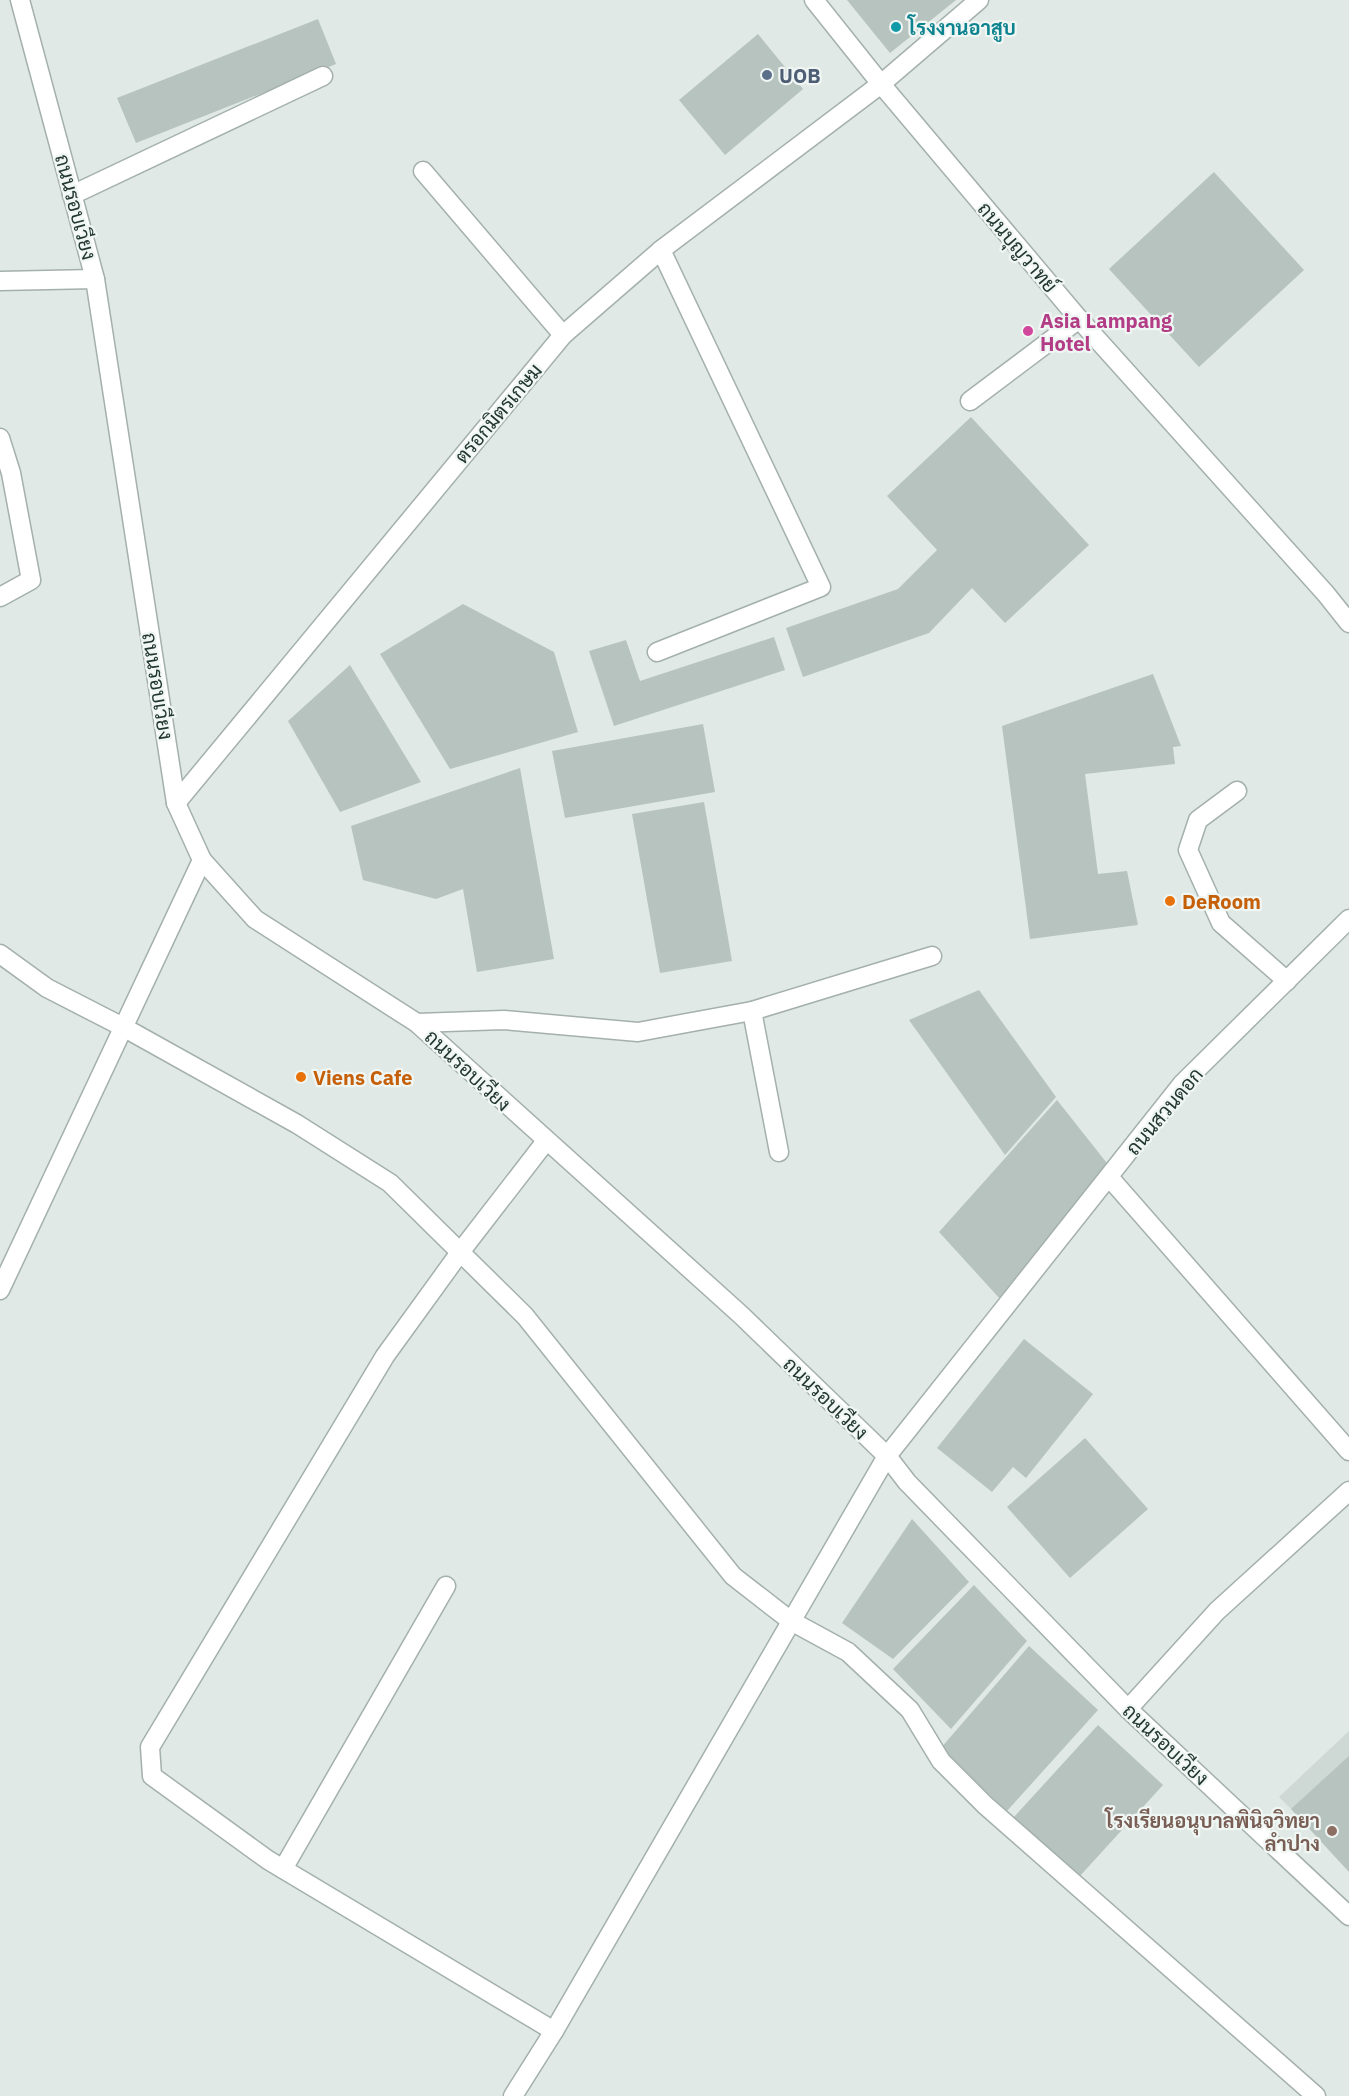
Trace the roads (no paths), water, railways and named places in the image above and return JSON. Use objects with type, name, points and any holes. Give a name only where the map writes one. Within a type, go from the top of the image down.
[{"type":"street","name":"ถนนรอบเวียง","points":[[20,0],[95,279],[176,803],[202,860],[255,919],[417,1023],[741,1315],[887,1456],[907,1482],[1128,1708],[1349,1916]]},
{"type":"street","name":"ถนนบุญวาทย์","points":[[814,0],[881,84],[1079,319],[1326,594],[1349,624]]},
{"type":"street","name":"ตรอกมิตรเกษม","points":[[176,803],[563,334],[662,250],[881,84],[979,0]]},
{"type":"street","points":[[72,195],[323,76]]},
{"type":"street","points":[[423,171],[563,334]]},
{"type":"street","points":[[657,652],[821,587],[662,250]]},
{"type":"street","points":[[0,281],[95,279]]},
{"type":"street","points":[[970,401],[1079,319]]},
{"type":"street","points":[[0,438],[11,473],[31,580],[0,597]]},
{"type":"street","points":[[1238,791],[1198,820],[1188,850],[1221,923],[1287,981]]},
{"type":"street","points":[[0,1290],[202,860]]},
{"type":"street","name":"ถนนสวนดอก","points":[[513,2096],[554,2031],[887,1456],[1182,1084],[1349,920]]},
{"type":"street","points":[[0,954],[47,988],[123,1027],[297,1124],[390,1183],[525,1316],[733,1576],[790,1621],[848,1652],[910,1710],[941,1761],[985,1805],[1316,2096]]},
{"type":"street","points":[[417,1023],[504,1020],[638,1032],[752,1011],[933,956]]},
{"type":"street","points":[[752,1011],[779,1152]]},
{"type":"street","points":[[546,1141],[461,1251],[385,1356],[150,1747],[152,1776],[268,1860],[554,2031]]},
{"type":"street","points":[[1109,1177],[1349,1451]]},
{"type":"street","points":[[1128,1708],[1217,1611],[1349,1491]]},
{"type":"street","points":[[283,1869],[446,1586]]},
{"type":"place","name":"โรงงานอาสูบ","points":[[896,27]]},
{"type":"place","name":"UOB","points":[[767,75]]},
{"type":"place","name":"Asia Lampang Hotel","points":[[1028,331]]},
{"type":"place","name":"DeRoom","points":[[1170,901]]},
{"type":"place","name":"Viens Cafe","points":[[301,1077]]},
{"type":"place","name":"โรงเรียนอนุบาลพินิจวิทยา ลำปาง","points":[[1332,1831]]}]
